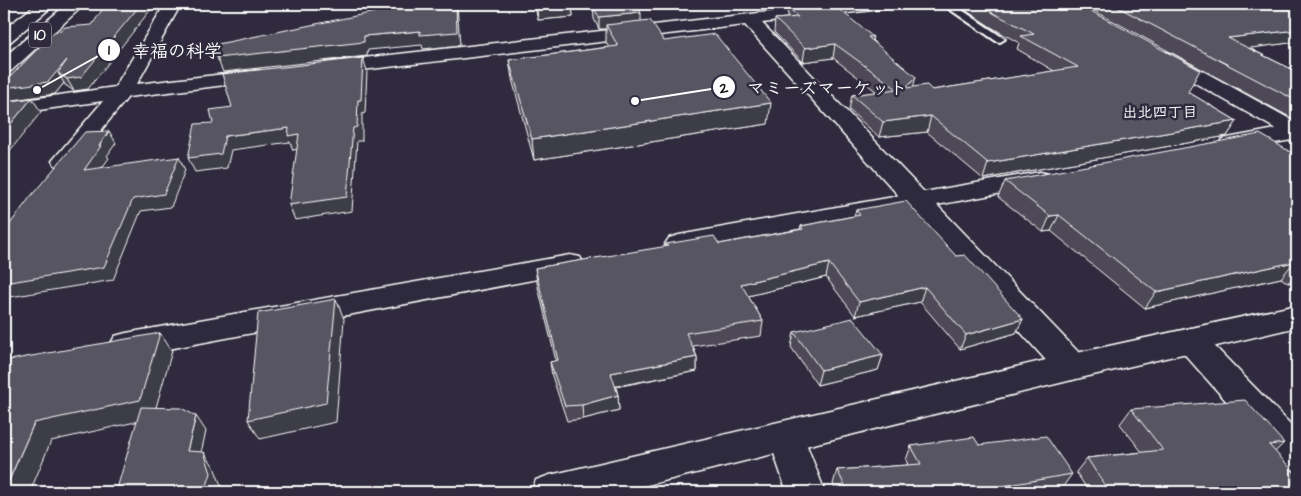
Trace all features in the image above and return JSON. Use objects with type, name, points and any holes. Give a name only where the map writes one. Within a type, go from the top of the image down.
[{"type":"main road","name":"10","points":[[4,38],[48,4]]},
{"type":"main road","name":"10","points":[[4,67],[77,4]]},
{"type":"main road","points":[[54,173],[122,92],[174,4]]},
{"type":"main road","points":[[308,70],[749,19],[827,7],[881,4]]},
{"type":"main road","points":[[749,19],[1072,367]]},
{"type":"main road","points":[[1152,51],[1297,132]]},
{"type":"main road","points":[[4,109],[122,92],[279,74]]},
{"type":"main road","points":[[1210,148],[1297,132]]},
{"type":"main road","points":[[653,249],[1064,174]]},
{"type":"main road","points":[[102,350],[594,260]]},
{"type":"main road","points":[[550,492],[1072,367],[1297,316]]},
{"type":"main road","points":[[1190,340],[1297,455]]},
{"type":"main road","points":[[786,436],[806,492]]},
{"type":"lane","points":[[946,4],[1000,39]]},
{"type":"building","points":[[106,4],[141,4],[81,77],[67,79],[58,73],[67,60],[48,82],[4,88],[4,83],[54,32],[61,31],[65,27],[92,25]]},
{"type":"building","points":[[414,4],[456,4],[457,32],[420,35],[420,31],[364,36],[364,42],[217,58],[213,45]]},
{"type":"building","points":[[536,4],[572,4],[572,5],[537,8]]},
{"type":"building","points":[[636,4],[641,13],[599,17],[593,7]]},
{"type":"building","points":[[833,4],[873,37],[868,37],[916,77],[906,88],[927,85],[932,90],[1078,67],[1021,36],[1034,34],[979,4],[1078,4],[1200,70],[1188,92],[1237,121],[988,163],[931,116],[883,122],[852,95],[897,89],[835,44],[805,48],[775,19],[798,17],[788,9]]},
{"type":"building","points":[[1112,4],[1297,4],[1297,30],[1228,38],[1297,72],[1297,101]]},
{"type":"building","points":[[650,20],[664,41],[715,34],[771,103],[532,139],[509,60],[618,46],[606,25]]},
{"type":"building","points":[[363,58],[361,100],[358,100],[357,127],[353,128],[347,197],[289,205],[299,134],[288,136],[289,128],[225,136],[221,154],[188,158],[195,124],[213,123],[210,110],[232,107],[222,74]]},
{"type":"building","points":[[32,98],[4,132],[4,102]]},
{"type":"building","points":[[109,131],[84,170],[179,157],[164,194],[133,199],[104,267],[4,283],[4,228],[7,228],[31,196],[85,132]]},
{"type":"building","points":[[1260,134],[1297,156],[1297,264],[1294,262],[1156,292],[1059,215],[1050,216],[1005,181]]},
{"type":"building","points":[[906,201],[956,256],[965,255],[1023,319],[966,335],[925,287],[859,302],[829,263],[741,284],[763,321],[686,333],[697,357],[611,373],[618,395],[582,405],[565,406],[550,362],[558,360],[535,268],[668,246],[666,244],[714,236],[719,244],[803,229],[801,226],[860,215],[856,210]]},
{"type":"building","points":[[336,299],[326,403],[248,420],[258,313]]},
{"type":"building","points":[[853,318],[883,355],[821,370],[794,332]]},
{"type":"building","points":[[160,333],[140,400],[34,423],[4,492],[4,361]]},
{"type":"building","points":[[1245,400],[1284,443],[1269,445],[1297,475],[1297,492],[1109,492],[1087,458],[1163,450],[1131,409]]},
{"type":"building","points":[[141,407],[181,408],[196,416],[187,451],[204,452],[211,473],[205,492],[116,492]]},
{"type":"building","points":[[1046,436],[1072,474],[1003,486],[1006,492],[848,492],[837,470],[921,464],[911,446],[974,437],[979,445]]},
{"type":"building","points":[[762,490],[763,492],[738,492]]},
{"type":"place","name":"幸福の科学","points":[[37,90]]},
{"type":"place","name":"マミーズマーケット","points":[[635,101]]},
{"type":"district","name":"出北四丁目","points":[[1160,112]]}]
